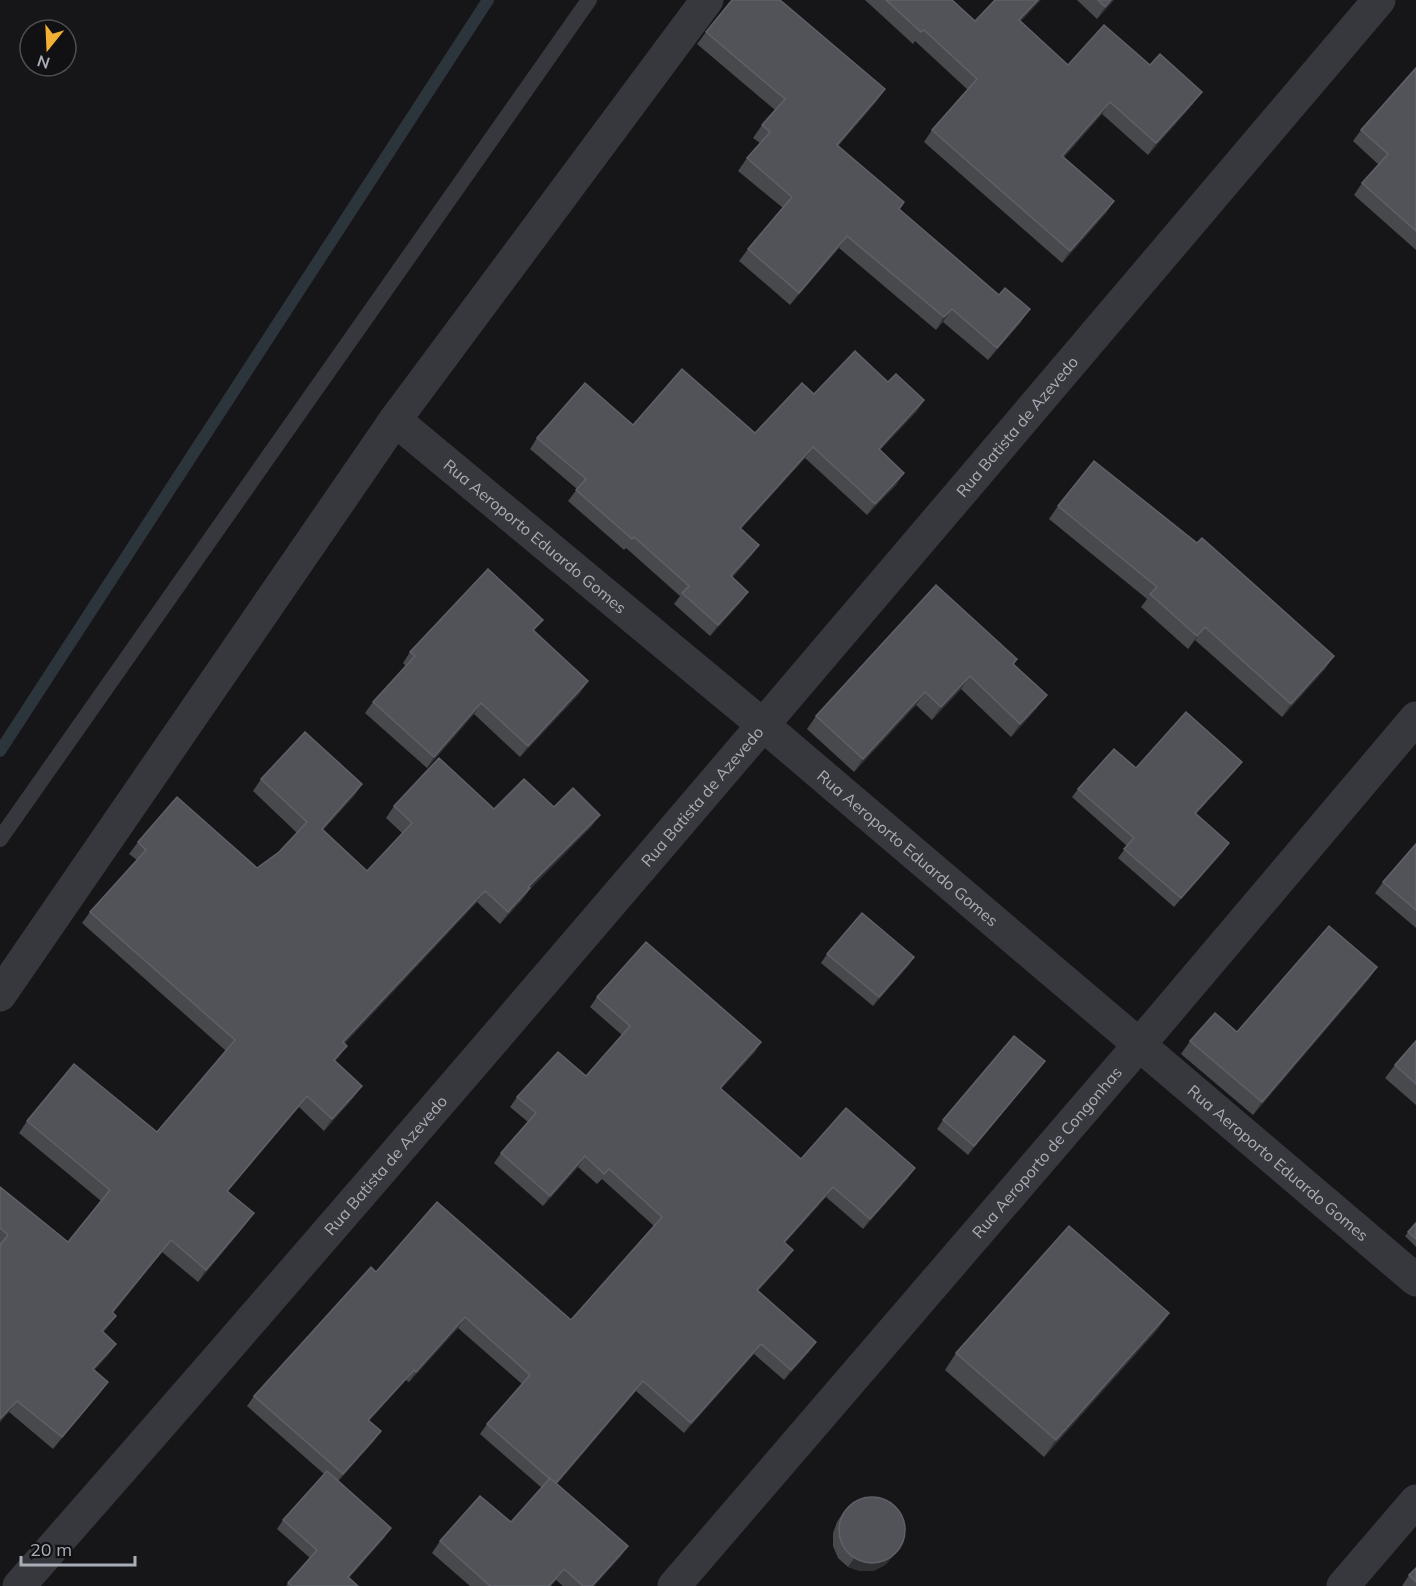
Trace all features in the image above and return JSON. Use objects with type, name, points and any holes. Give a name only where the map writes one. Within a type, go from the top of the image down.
[{"type":"street","points":[[0,995],[395,420],[706,0]]},
{"type":"street","name":"Rua Batista de Azevedo","points":[[25,1584],[763,725],[1379,0]]},
{"type":"street","name":"Rua Aeroporto Eduardo Gomes","points":[[395,420],[763,725],[1416,1280]]},
{"type":"street","name":"Rua Aeroporto de Congonhas","points":[[674,1586],[1139,1045],[1416,718]]},
{"type":"street","points":[[1343,1586],[1416,1501]]},
{"type":"lane","points":[[0,839],[589,0]]},
{"type":"building","points":[[732,0],[780,0],[885,89],[837,145],[904,202],[899,209],[999,295],[1005,288],[1030,309],[997,348],[952,309],[944,317],[847,236],[799,293],[748,249],[792,197],[747,158],[770,132],[762,125],[785,99],[706,32]]},
{"type":"building","points":[[886,0],[952,0],[975,21],[995,0],[1038,0],[1019,20],[1068,65],[1104,25],[1150,65],[1160,54],[1202,92],[1156,143],[1110,102],[1062,156],[1114,201],[1070,251],[932,130],[977,79],[924,30],[921,32]]},
{"type":"building","points":[[1098,0],[1111,0],[1105,7]]},
{"type":"building","points":[[1416,68],[1416,231],[1362,183],[1388,154],[1361,130]]},
{"type":"building","points":[[855,351],[888,382],[896,374],[924,400],[879,449],[904,473],[875,504],[813,447],[740,528],[759,545],[731,576],[748,592],[718,625],[682,593],[689,586],[576,490],[586,479],[537,438],[585,383],[633,425],[682,369],[755,433],[802,383],[814,394]]},
{"type":"building","points":[[1094,461],[1197,543],[1202,538],[1334,656],[1291,704],[1205,627],[1197,636],[1150,594],[1157,587],[1058,506]]},
{"type":"building","points":[[488,569],[543,620],[533,630],[588,681],[528,746],[481,703],[434,757],[373,702],[415,656],[410,652]]},
{"type":"building","points":[[936,585],[1017,659],[1013,664],[1047,695],[1020,724],[970,676],[941,707],[925,692],[863,759],[816,716]]},
{"type":"building","points":[[1186,712],[1242,762],[1195,813],[1229,843],[1181,898],[1124,849],[1134,838],[1078,789],[1114,749],[1136,768]]},
{"type":"building","points":[[305,732],[362,784],[322,829],[367,871],[412,823],[394,806],[439,758],[494,809],[524,779],[554,807],[573,788],[600,815],[528,887],[530,888],[508,912],[485,891],[343,1042],[347,1046],[334,1060],[362,1086],[332,1119],[307,1096],[227,1191],[254,1213],[206,1270],[171,1240],[112,1312],[116,1316],[102,1331],[116,1344],[93,1369],[108,1382],[62,1437],[17,1401],[0,1419],[0,1245],[8,1235],[0,1228],[0,1187],[68,1242],[110,1190],[27,1121],[74,1064],[157,1132],[235,1040],[90,912],[146,850],[138,842],[177,797],[257,868],[279,852],[307,822],[261,779]]},
{"type":"building","points":[[1416,844],[1416,910],[1383,882]]},
{"type":"building","points":[[862,913],[914,957],[879,997],[827,954]]},
{"type":"building","points":[[1329,926],[1377,967],[1262,1102],[1190,1041],[1215,1013],[1237,1032]]},
{"type":"building","points":[[646,942],[761,1042],[720,1088],[801,1159],[846,1108],[915,1168],[870,1219],[833,1187],[784,1242],[793,1250],[757,1290],[816,1342],[791,1370],[761,1344],[691,1423],[643,1381],[556,1483],[487,1424],[530,1375],[465,1317],[416,1372],[414,1370],[368,1420],[381,1431],[343,1474],[254,1396],[371,1267],[376,1272],[437,1202],[571,1320],[662,1217],[609,1169],[604,1174],[585,1156],[550,1196],[501,1153],[536,1113],[517,1097],[558,1052],[586,1076],[630,1026],[597,997]]},
{"type":"building","points":[[1014,1036],[1045,1061],[974,1146],[943,1120]]},
{"type":"building","points":[[1416,1041],[1416,1084],[1395,1065]]},
{"type":"building","points":[[1416,1223],[1416,1239],[1408,1232]]},
{"type":"building","points":[[1069,1226],[1169,1313],[1056,1440],[956,1353]]},
{"type":"building","points":[[327,1471],[391,1528],[348,1577],[358,1586],[292,1586],[288,1583],[317,1550],[283,1520]]},
{"type":"building","points":[[550,1478],[628,1546],[592,1586],[583,1586],[564,1569],[549,1586],[490,1586],[440,1541],[480,1496],[511,1522]]},
{"type":"building","points":[[872,1497],[884,1500],[895,1507],[902,1518],[905,1530],[902,1542],[895,1553],[884,1560],[872,1563],[860,1560],[849,1553],[842,1542],[839,1530],[842,1518],[849,1507],[860,1500]]},
{"type":"building","points":[[1416,1568],[1416,1582],[1409,1575]]},
{"type":"waterway","points":[[0,751],[488,0]]}]
